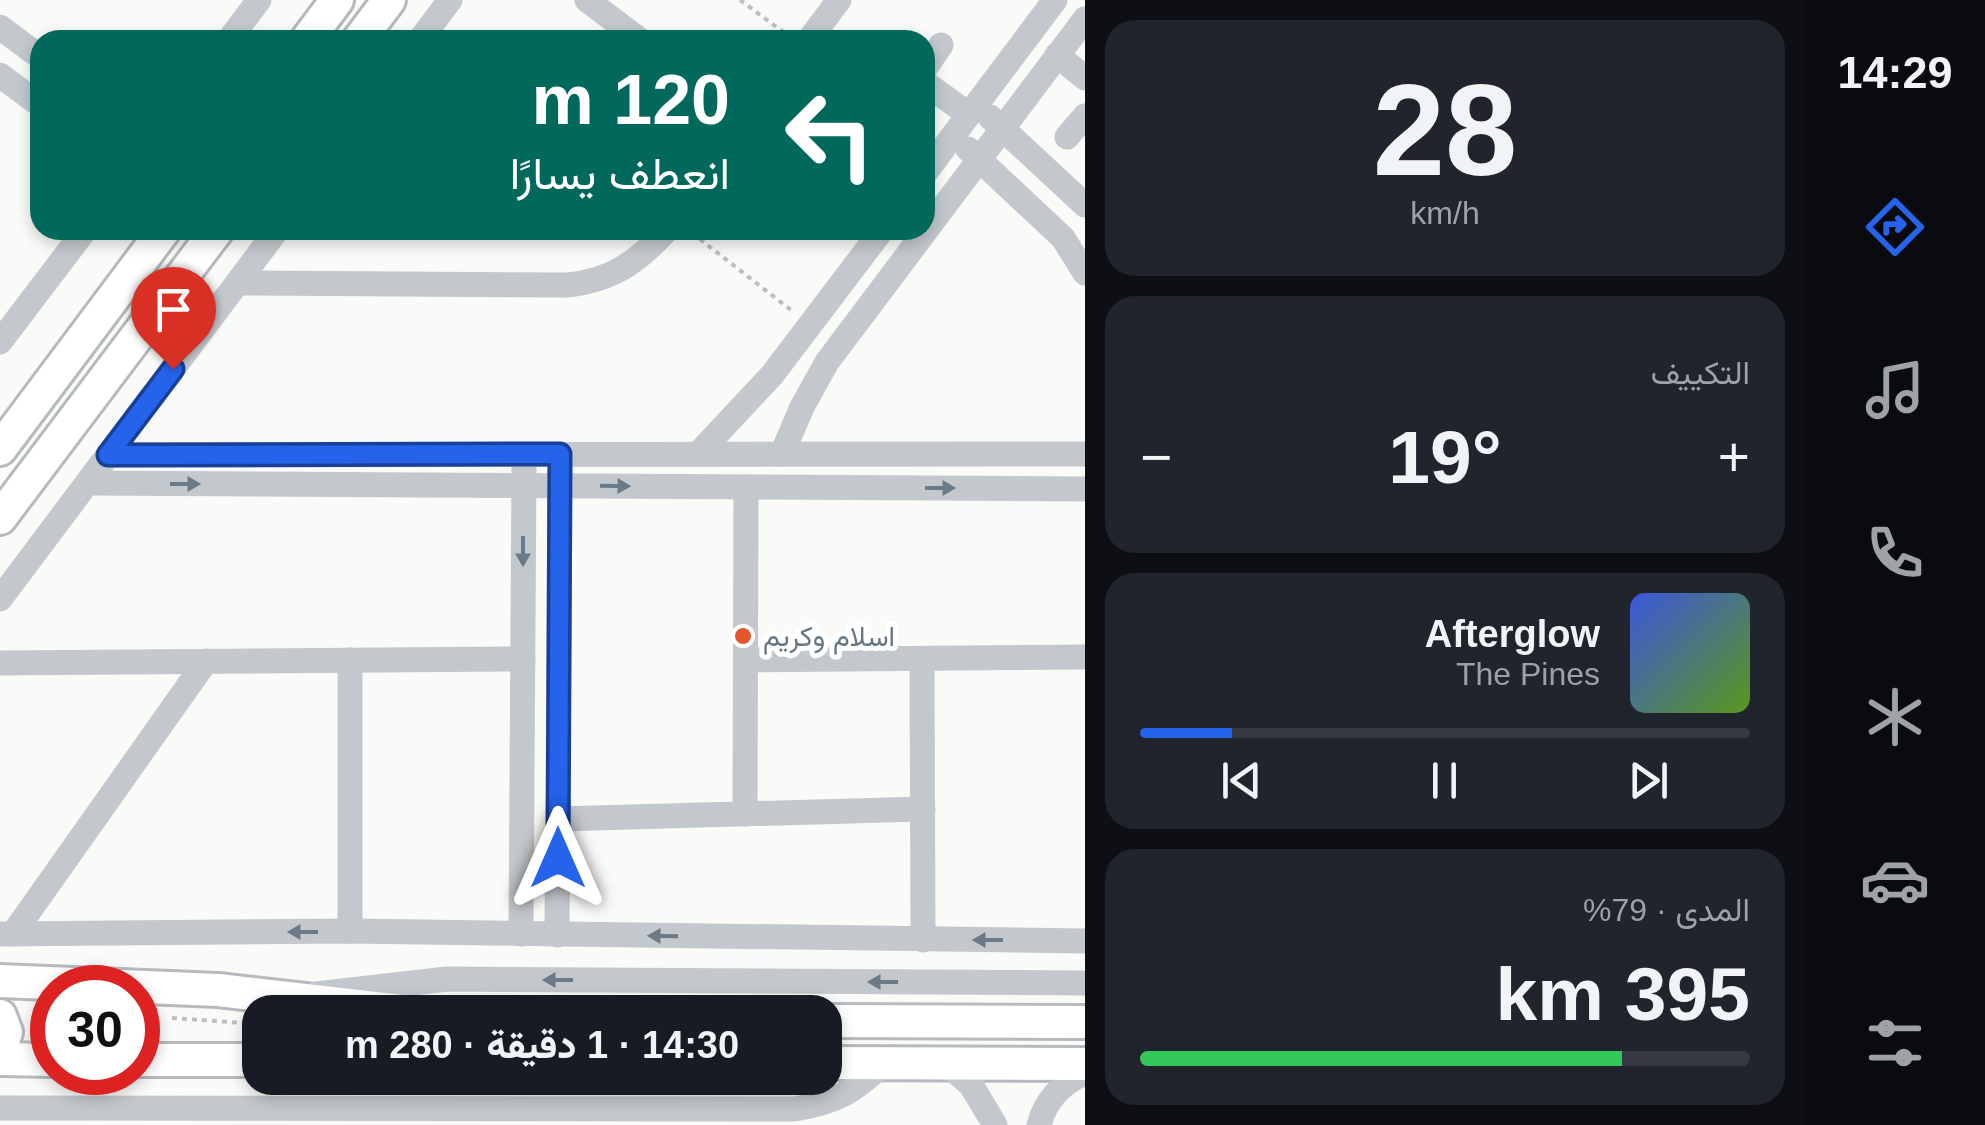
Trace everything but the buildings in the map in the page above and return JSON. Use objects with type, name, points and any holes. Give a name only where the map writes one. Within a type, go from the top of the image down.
[{"type":"main road","points":[[314,30],[337,0]]},
{"type":"main road","points":[[366,30],[389,0]]},
{"type":"main road","points":[[0,449],[156,240]]},
{"type":"main road","points":[[0,518],[208,240]]},
{"type":"main road","points":[[0,981],[144,984],[260,995]]},
{"type":"main road","points":[[0,1016],[6,1032],[0,1056],[30,1058]]},
{"type":"main road","points":[[842,1021],[1085,1022]]},
{"type":"main road","points":[[160,1060],[242,1060]]},
{"type":"main road","points":[[842,1063],[1085,1064]]},
{"type":"street","points":[[428,30],[450,0]]},
{"type":"street","points":[[587,0],[627,30]]},
{"type":"street","points":[[816,30],[839,0]]},
{"type":"street","points":[[935,159],[1055,0]]},
{"type":"street","points":[[236,30],[254,2]]},
{"type":"street","points":[[935,218],[1085,19]]},
{"type":"street","points":[[0,27],[30,50]]},
{"type":"street","points":[[935,54],[941,46]]},
{"type":"street","points":[[1058,55],[1085,78]]},
{"type":"street","points":[[0,74],[30,97]]},
{"type":"street","points":[[935,92],[966,118],[1002,128],[1085,206]]},
{"type":"street","points":[[1067,136],[1085,116]]},
{"type":"street","points":[[966,118],[979,159],[1063,238],[1085,273]]},
{"type":"street","points":[[0,342],[77,240]]},
{"type":"street","points":[[0,599],[270,240]]},
{"type":"street","points":[[238,283],[595,282],[620,272],[658,240]]},
{"type":"street","points":[[698,454],[772,375],[874,240]]},
{"type":"street","points":[[782,454],[827,362],[918,240]]},
{"type":"street","points":[[521,934],[524,454]]},
{"type":"street","points":[[557,934],[560,454]]},
{"type":"street","points":[[108,455],[1085,454]]},
{"type":"street","points":[[88,483],[1085,489]]},
{"type":"street","points":[[746,487],[746,814]]},
{"type":"street","points":[[746,660],[1085,657]]},
{"type":"street","points":[[0,662],[523,659]]},
{"type":"street","points":[[922,659],[923,940]]},
{"type":"street","points":[[350,660],[350,932]]},
{"type":"street","points":[[6,934],[206,661]]},
{"type":"street","points":[[558,819],[922,809]]},
{"type":"street","points":[[6,934],[350,932],[1085,940]]},
{"type":"street","points":[[309,995],[448,979],[1085,983]]},
{"type":"street","points":[[0,1108],[118,1116],[720,1117],[826,1104],[855,1090],[884,1063]]},
{"type":"street","points":[[947,1064],[971,1085],[994,1125]]},
{"type":"street","points":[[1039,1125],[1043,1110],[1067,1081],[1085,1074]]},
{"type":"path","points":[[740,0],[780,30]]},
{"type":"path","points":[[701,240],[810,325]]},
{"type":"path","points":[[172,1018],[242,1023]]},
{"type":"place","name":"اسلام وكريم","points":[[743,636]]},
{"type":"route","points":[[173,369],[108,455],[560,454],[558,858]]}]
